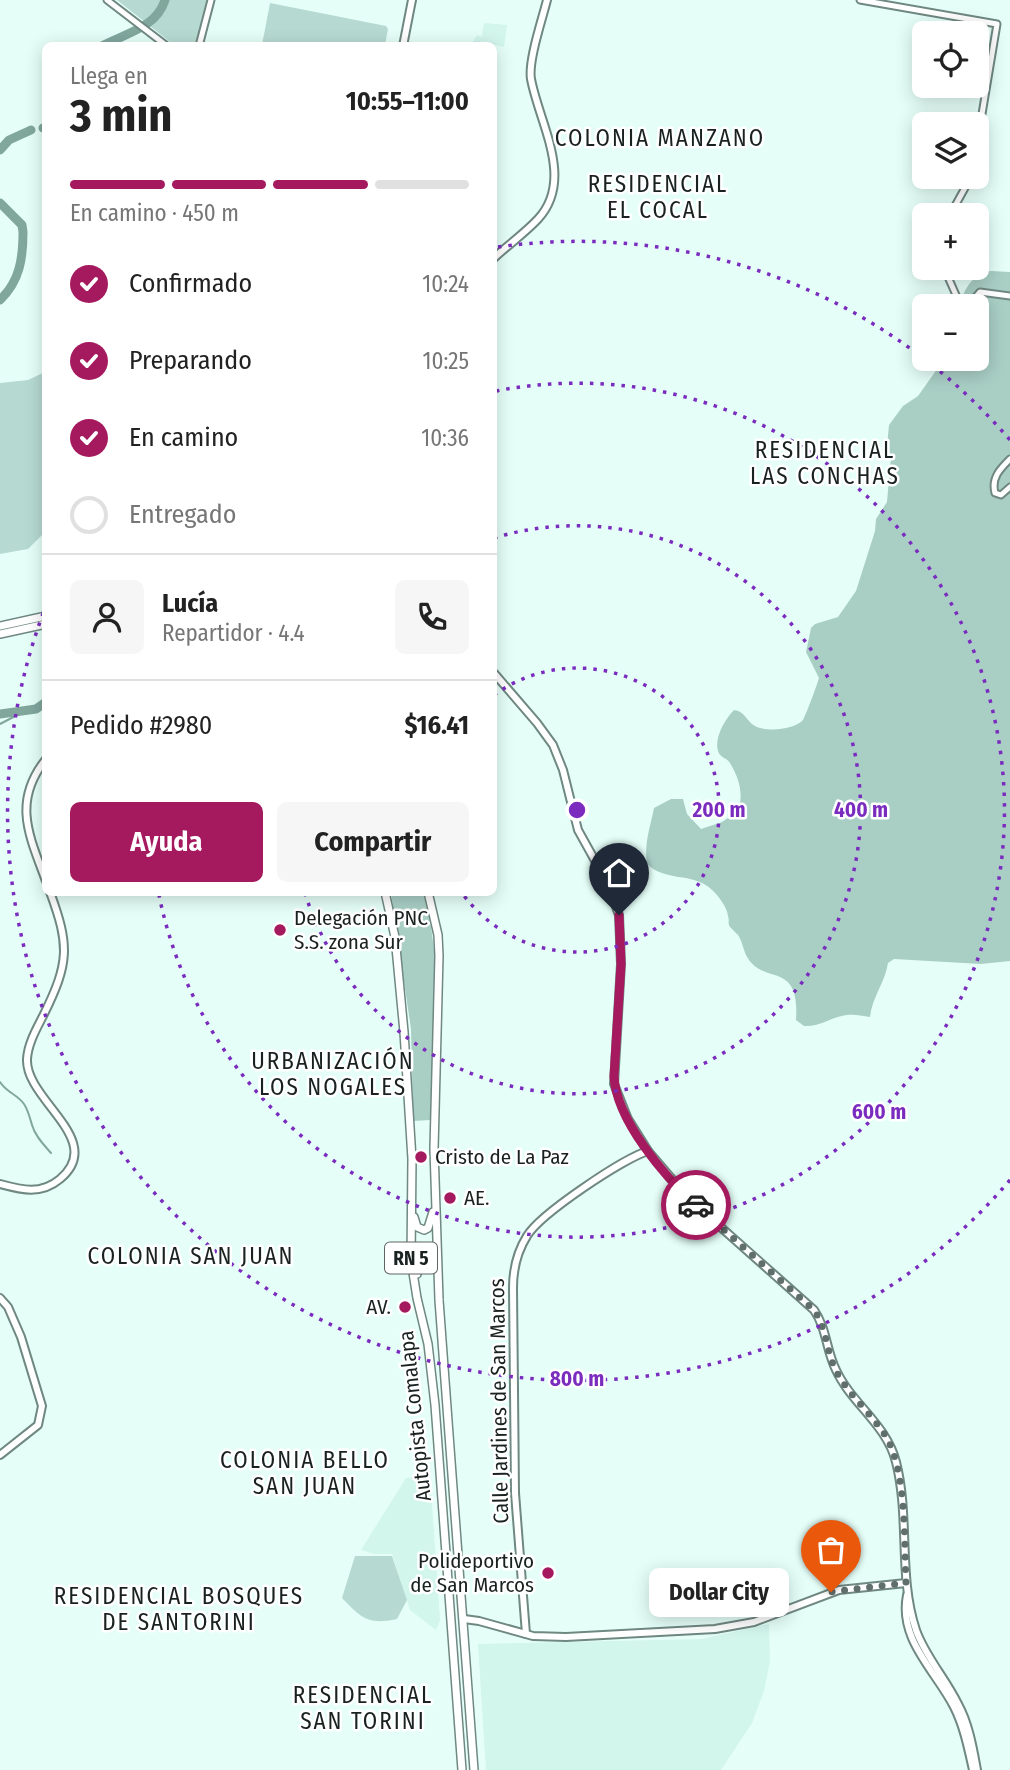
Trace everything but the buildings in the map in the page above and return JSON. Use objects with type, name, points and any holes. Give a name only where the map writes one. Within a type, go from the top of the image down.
[{"type":"highway","points":[[1,629],[42,614]]},
{"type":"highway","points":[[1,629],[42,624]]},
{"type":"highway","name":"Autopista Comalapa","points":[[386,896],[395,937],[404,1029],[411,1130],[411,1250],[417,1297],[428,1344],[435,1405],[462,1770]]},
{"type":"highway","name":"Autopista Comalapa","points":[[429,896],[439,956],[433,1149],[438,1279],[474,1770]]},
{"type":"highway","points":[[412,1202],[415,1224],[420,1230],[428,1228],[435,1207]]},
{"type":"highway","points":[[417,1297],[418,1261],[424,1249],[433,1252],[438,1279]]},
{"type":"main road","points":[[405,42],[412,0]]},
{"type":"main road","points":[[497,255],[540,217],[553,188],[555,172],[552,152],[531,79],[532,61],[547,0]]},
{"type":"main road","points":[[497,676],[553,745],[563,770],[578,830],[608,884],[616,905],[622,935],[614,1084],[628,1119],[648,1151],[689,1199],[814,1310],[821,1320],[836,1371],[884,1433],[892,1450],[900,1486],[907,1593],[916,1630],[963,1729],[975,1770]]},
{"type":"main road","points":[[42,764],[31,782],[25,807],[30,838],[42,870]]},
{"type":"main road","points":[[0,1184],[24,1191],[39,1191],[63,1177],[73,1161],[74,1146],[69,1130],[36,1089],[27,1064],[30,1044],[58,983],[65,956],[64,935],[51,896]]},
{"type":"main road","name":"Calle Jardines de San Marcos","points":[[526,1634],[514,1454],[513,1289],[516,1263],[527,1235],[548,1214],[568,1198],[630,1159],[648,1151]]},
{"type":"main road","points":[[0,1298],[8,1307],[21,1337],[42,1406],[38,1425],[0,1455]]},
{"type":"main road","points":[[464,1619],[526,1634],[566,1637],[735,1627],[839,1590],[906,1583]]},
{"type":"main road","points":[[907,1593],[905,1606],[909,1633],[943,1685],[947,1685],[959,1704],[968,1728],[975,1770]]},
{"type":"main road","points":[[947,1685],[953,1706]]},
{"type":"street","points":[[107,0],[162,42]]},
{"type":"street","points":[[201,42],[211,0]]},
{"type":"street","points":[[860,0],[997,24],[982,112]]},
{"type":"street","points":[[949,280],[960,304],[968,306],[980,292],[1010,296]]},
{"type":"street","points":[[1010,459],[999,470],[993,484],[995,493],[1001,495],[1010,487]]},
{"type":"shaded area","points":[[117,0],[207,0],[196,42],[170,42]]},
{"type":"shaded area","points":[[270,3],[386,26],[388,29],[386,42],[263,42]]},
{"type":"shaded area","points":[[484,23],[507,25],[504,47],[497,46],[497,42],[473,42],[477,35],[482,37]]},
{"type":"shaded area","points":[[989,271],[1010,272],[1010,961],[981,964],[894,959],[888,963],[870,1017],[847,1015],[804,1026],[796,1020],[796,1001],[792,988],[786,981],[753,965],[738,935],[730,927],[724,905],[714,892],[696,880],[662,873],[647,864],[647,842],[654,808],[671,799],[683,799],[687,814],[701,829],[722,822],[738,811],[741,798],[736,774],[730,763],[719,753],[717,746],[721,729],[734,710],[743,714],[755,726],[766,729],[787,728],[803,720],[819,678],[806,652],[811,628],[815,624],[838,617],[856,591],[875,531],[876,519],[887,502],[891,457],[887,446],[889,425],[903,406],[918,396],[935,371],[989,371],[989,294],[964,294],[973,280],[989,280]]},
{"type":"shaded area","points":[[42,373],[42,535],[28,549],[0,554],[0,383],[28,380]]},
{"type":"shaded area","points":[[391,896],[424,896],[430,919],[436,1005],[430,1120],[413,1121],[411,1029]]},
{"type":"shaded area","points":[[430,1475],[440,1620],[436,1630],[410,1610],[392,1554],[374,1554],[361,1550],[406,1478]]},
{"type":"shaded area","points":[[355,1556],[392,1556],[407,1600],[397,1619],[366,1619],[342,1598]]},
{"type":"shaded area","points":[[769,1624],[770,1661],[764,1691],[752,1723],[721,1770],[486,1770],[478,1644],[702,1639]]},
{"type":"waterway","points":[[111,42],[155,17],[165,0]]},
{"type":"waterway","points":[[0,150],[9,140],[31,130]]},
{"type":"waterway","points":[[0,203],[22,225],[23,232],[19,269],[12,285],[0,300]]},
{"type":"waterway","points":[[0,714],[36,709],[42,705]]},
{"type":"waterway","points":[[0,724],[23,712]]},
{"type":"waterway","points":[[0,1082],[24,1104],[35,1133],[51,1153]]},
{"type":"way so far","points":[[696,1205],[814,1310],[821,1320],[836,1371],[884,1433],[897,1464],[906,1583],[831,1592]]},
{"type":"place","name":"Delegación PNC S.S. zona Sur","points":[[280,930]]},
{"type":"place","name":"Cristo de La Paz","points":[[421,1157]]},
{"type":"place","name":"AE.","points":[[450,1198]]},
{"type":"place","name":"AV.","points":[[405,1307]]},
{"type":"place","name":"Polideportivo de San Marcos","points":[[548,1573]]},
{"type":"place","name":"Dollar City","points":[[831,1592]]},
{"type":"district","name":"COLONIA MANZANO","points":[[660,138]]},
{"type":"district","name":"RESIDENCIAL EL COCAL","points":[[658,197]]},
{"type":"district","name":"RESIDENCIAL LAS CONCHAS","points":[[825,463]]},
{"type":"district","name":"URBANIZACIÓN LOS NOGALES","points":[[333,1074]]},
{"type":"district","name":"COLONIA SAN JUAN","points":[[191,1256]]},
{"type":"district","name":"COLONIA BELLO SAN JUAN","points":[[305,1473]]},
{"type":"district","name":"RESIDENCIAL BOSQUES DE SANTORINI","points":[[179,1609]]},
{"type":"district","name":"RESIDENCIAL SAN TORINI","points":[[363,1708]]},
{"type":"route","points":[[619,915],[622,949],[614,1084],[628,1119],[648,1151],[696,1205]]}]
